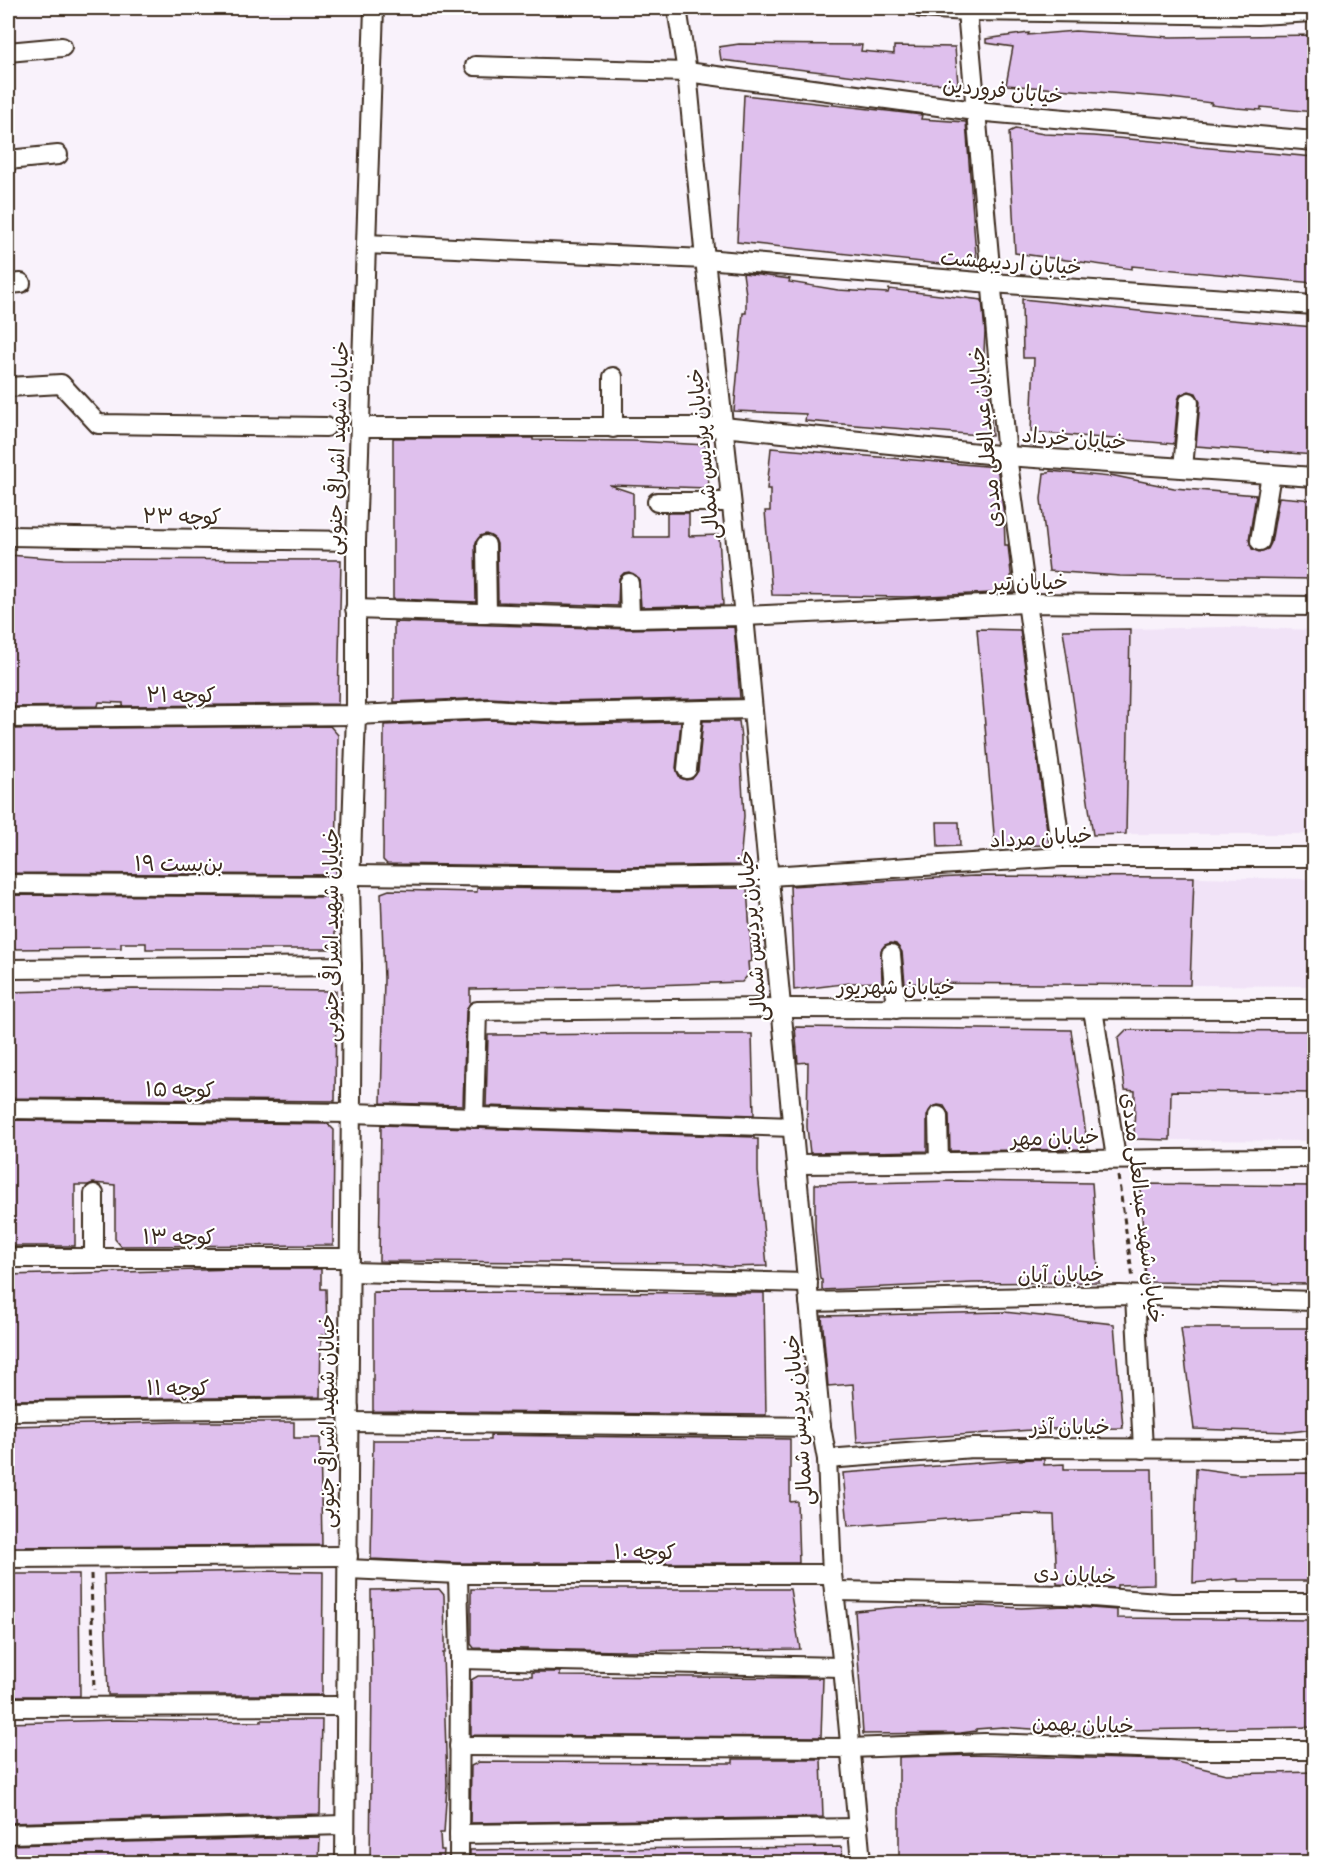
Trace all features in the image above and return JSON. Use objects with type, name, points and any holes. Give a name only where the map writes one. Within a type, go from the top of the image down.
[{"type":"street","name":"خیابان شهید اشراقی جنوبی","points":[[345,1863],[351,881],[356,715],[356,541],[374,8]]},
{"type":"street","name":"خیابان پردیس شمالی","points":[[677,8],[687,72],[770,876],[780,1008],[821,1427],[827,1459],[833,1582],[861,1863]]},
{"type":"street","points":[[921,8],[967,11],[1257,15],[1314,12]]},
{"type":"street","name":"خیابان عبدالعلی مددی","points":[[967,11],[1008,456],[1062,857]]},
{"type":"street","points":[[8,52],[62,47]]},
{"type":"street","name":"خیابان فروردین","points":[[475,66],[687,72],[975,111],[1314,141]]},
{"type":"street","points":[[8,160],[58,155]]},
{"type":"street","name":"خیابان اردیبهشت","points":[[366,244],[705,259],[991,283],[1314,305]]},
{"type":"street","points":[[613,377],[613,428]]},
{"type":"street","points":[[8,387],[61,384],[98,424],[326,427]]},
{"type":"street","points":[[1183,468],[1189,402]]},
{"type":"street","name":"خیابان خرداد","points":[[360,427],[723,428],[1008,456],[1314,477]]},
{"type":"street","points":[[1260,541],[1271,474]]},
{"type":"street","points":[[657,502],[730,502]]},
{"type":"street","name":"کوچه ۲۳","points":[[8,536],[356,541]]},
{"type":"street","points":[[486,545],[487,614]]},
{"type":"street","points":[[629,583],[630,618]]},
{"type":"street","name":"خیابان تیر","points":[[355,609],[630,618],[744,616],[1027,603],[1314,606]]},
{"type":"street","name":"کوچه ۲۱","points":[[8,718],[356,715],[490,709],[560,713],[752,709]]},
{"type":"street","points":[[687,769],[693,711]]},
{"type":"street","name":"خیابان مرداد","points":[[536,876],[624,879],[770,876],[1062,857],[1314,857]]},
{"type":"street","name":"بن‌بست ۱۹","points":[[8,884],[351,881],[536,876]]},
{"type":"street","points":[[891,954],[896,1009]]},
{"type":"street","points":[[8,969],[352,966]]},
{"type":"street","name":"خیابان شهریور","points":[[474,1118],[477,1011],[780,1008],[1314,1009]]},
{"type":"street","name":"خیابان شهید عبدالعلی مددی","points":[[1093,1009],[1116,1158]]},
{"type":"street","name":"کوچه ۱۵","points":[[8,1109],[351,1113]]},
{"type":"street","points":[[351,1113],[793,1127]]},
{"type":"street","points":[[938,1116],[939,1163]]},
{"type":"street","name":"خیابان مهر","points":[[797,1164],[1116,1158],[1314,1158]]},
{"type":"street","points":[[94,1194],[94,1258]]},
{"type":"street","name":"کوچه ۱۳","points":[[8,1258],[350,1265],[562,1277],[808,1283]]},
{"type":"street","name":"خیابان شهید عبدالعلی مددی","points":[[1135,1296],[1143,1449]]},
{"type":"street","name":"خیابان آبان","points":[[809,1302],[1135,1296],[1314,1301]]},
{"type":"street","name":"کوچه ۱۱","points":[[8,1411],[349,1415],[554,1424],[821,1427]]},
{"type":"street","name":"خیابان آذر","points":[[827,1459],[972,1448],[1314,1449]]},
{"type":"street","name":"کوچه ۱۰","points":[[8,1557],[348,1563],[458,1574],[833,1582]]},
{"type":"street","points":[[458,1574],[459,1863]]},
{"type":"street","name":"خیابان دی","points":[[833,1582],[1171,1603],[1314,1604]]},
{"type":"street","points":[[460,1659],[843,1667]]},
{"type":"street","points":[[8,1707],[346,1706]]},
{"type":"street","name":"خیابان بهمن","points":[[459,1746],[850,1748],[985,1743],[1198,1750],[1314,1750]]},
{"type":"street","points":[[8,1834],[345,1825]]},
{"type":"street","points":[[459,1834],[858,1828]]},
{"type":"path","name":"خیابان شهید عبدالعلی مددی","points":[[1116,1158],[1135,1296]]},
{"type":"path","points":[[90,1557],[94,1707]]},
{"type":"shaded area","points":[[1228,627],[1314,630],[1314,834],[1127,834],[1130,629]]},
{"type":"shaded area","points":[[1194,877],[1314,879],[1314,986],[1190,985]]},
{"type":"shaded area","points":[[1171,1091],[1314,1093],[1314,1141],[1170,1140]]},
{"type":"building","points":[[1075,31],[1170,37],[1314,35],[1314,112],[1261,107],[1261,110],[1236,108],[1163,97],[1006,85],[1013,47],[986,43],[986,39],[1029,33],[1028,35]]},
{"type":"building","points":[[739,44],[862,45],[861,51],[894,54],[894,46],[955,47],[958,84],[914,83],[721,60],[719,47]]},
{"type":"building","points":[[744,95],[922,115],[921,119],[966,122],[977,268],[737,242]]},
{"type":"building","points":[[1015,129],[1044,134],[1176,143],[1314,157],[1314,283],[1132,266],[1132,269],[1015,253],[1009,132]]},
{"type":"building","points":[[743,273],[790,279],[789,282],[838,290],[888,293],[889,289],[982,300],[985,332],[983,373],[988,374],[992,436],[805,421],[806,414],[734,411],[743,313],[746,313]]},
{"type":"building","points":[[1022,299],[1314,327],[1314,455],[1196,446],[1200,402],[1196,393],[1189,391],[1180,395],[1178,400],[1174,444],[1031,432],[1034,358],[1023,358]]},
{"type":"building","points":[[393,438],[533,438],[533,440],[633,441],[706,445],[709,488],[609,485],[633,493],[633,537],[667,537],[667,513],[689,513],[689,536],[719,535],[723,605],[641,607],[639,578],[629,572],[619,578],[618,606],[498,602],[497,544],[495,539],[486,534],[480,536],[475,545],[476,602],[393,599]]},
{"type":"building","points":[[771,448],[997,467],[1004,515],[1005,545],[1008,545],[1013,592],[907,597],[772,595],[765,511],[770,511],[770,489],[767,489]]},
{"type":"building","points":[[1050,471],[1110,477],[1110,475],[1174,488],[1256,495],[1249,540],[1252,549],[1259,552],[1268,549],[1271,543],[1279,497],[1314,500],[1314,579],[1120,576],[1049,571],[1041,499],[1044,473]]},
{"type":"building","points":[[8,555],[64,559],[341,560],[338,704],[123,706],[123,703],[99,702],[98,706],[8,707]]},
{"type":"building","points":[[394,622],[630,629],[734,627],[740,698],[559,702],[489,698],[394,702]]},
{"type":"building","points":[[977,629],[1020,630],[1049,845],[995,846]]},
{"type":"building","points":[[1130,629],[1126,834],[1093,835],[1063,630]]},
{"type":"building","points":[[490,720],[559,724],[681,722],[676,768],[680,778],[686,780],[692,779],[698,771],[703,721],[739,721],[744,816],[740,865],[624,867],[387,864],[383,860],[384,725]]},
{"type":"building","points":[[330,726],[338,735],[336,875],[8,873],[8,729]]},
{"type":"building","points":[[937,822],[959,822],[960,846],[938,847]]},
{"type":"building","points":[[974,876],[1194,877],[1190,985],[905,983],[902,952],[896,944],[891,943],[885,945],[881,950],[882,982],[851,983],[794,990],[790,886]]},
{"type":"building","points":[[477,888],[747,888],[752,961],[748,962],[749,974],[742,982],[470,989],[470,1003],[466,1011],[463,1105],[381,1103],[384,979],[381,893],[389,890],[477,892]]},
{"type":"building","points":[[8,895],[331,897],[335,903],[335,944],[330,949],[146,949],[146,943],[121,943],[121,948],[8,949]]},
{"type":"building","points":[[133,989],[336,991],[335,1101],[8,1098],[8,992]]},
{"type":"building","points":[[795,1027],[1071,1030],[1088,1149],[950,1151],[949,1115],[944,1106],[938,1105],[932,1107],[927,1116],[927,1151],[810,1153],[807,1127],[808,1062],[798,1063]]},
{"type":"building","points":[[1126,1030],[1314,1031],[1314,1093],[1171,1091],[1170,1140],[1134,1139],[1135,1091],[1125,1090],[1118,1038]]},
{"type":"building","points":[[752,1034],[754,1115],[486,1106],[488,1035]]},
{"type":"building","points":[[8,1120],[328,1124],[334,1130],[333,1245],[121,1246],[115,1239],[115,1185],[93,1183],[75,1185],[75,1246],[8,1246]]},
{"type":"building","points":[[381,1125],[754,1137],[758,1139],[758,1172],[767,1266],[728,1267],[700,1263],[379,1261]]},
{"type":"building","points":[[958,1181],[1092,1183],[1099,1282],[972,1283],[822,1290],[815,1229],[815,1184]]},
{"type":"building","points":[[1140,1184],[1314,1186],[1314,1284],[1146,1282]]},
{"type":"building","points":[[321,1269],[321,1289],[326,1289],[327,1335],[321,1335],[320,1397],[8,1400],[8,1275]]},
{"type":"building","points":[[373,1292],[764,1293],[766,1415],[373,1411]]},
{"type":"building","points":[[1004,1312],[1114,1324],[1123,1428],[1047,1429],[857,1442],[853,1384],[828,1386],[822,1316]]},
{"type":"building","points":[[1181,1328],[1314,1328],[1314,1429],[1291,1432],[1194,1429]]},
{"type":"building","points":[[294,1422],[294,1438],[320,1438],[322,1545],[8,1547],[8,1426]]},
{"type":"building","points":[[490,1435],[790,1439],[790,1502],[797,1501],[799,1563],[458,1563],[371,1559],[373,1440],[490,1440]]},
{"type":"building","points":[[1044,1459],[1044,1465],[1064,1464],[1064,1469],[1152,1469],[1154,1584],[1117,1585],[1117,1588],[1057,1584],[1054,1515],[1020,1514],[848,1526],[843,1473]]},
{"type":"building","points":[[1196,1468],[1239,1474],[1314,1473],[1314,1581],[1238,1581],[1238,1579],[1193,1583]]},
{"type":"building","points":[[323,1572],[322,1695],[108,1695],[104,1574]]},
{"type":"building","points":[[8,1574],[79,1574],[80,1696],[8,1696]]},
{"type":"building","points":[[439,1589],[444,1595],[445,1641],[445,1653],[443,1653],[447,1785],[444,1833],[440,1833],[441,1850],[444,1850],[443,1863],[370,1863],[371,1590]]},
{"type":"building","points":[[471,1589],[790,1589],[800,1649],[619,1651],[474,1648],[471,1644]]},
{"type":"building","points":[[1065,1606],[1117,1610],[1117,1618],[1314,1620],[1314,1727],[1063,1731],[1003,1727],[976,1729],[976,1731],[961,1733],[863,1734],[855,1611],[897,1607],[1021,1608]]},
{"type":"building","points":[[532,1672],[560,1672],[560,1676],[823,1678],[821,1737],[471,1735],[471,1680],[478,1676],[532,1676]]},
{"type":"building","points":[[116,1720],[261,1722],[261,1720],[322,1720],[320,1814],[8,1823],[8,1723]]},
{"type":"building","points":[[973,1755],[1169,1760],[1226,1774],[1314,1772],[1314,1863],[899,1863],[899,1757]]},
{"type":"building","points":[[733,1759],[821,1759],[823,1817],[470,1823],[471,1766],[479,1762],[733,1763]]},
{"type":"building","points":[[320,1837],[319,1861],[313,1863],[8,1863],[8,1845]]},
{"type":"building","points":[[842,1847],[843,1863],[470,1863],[470,1850]]}]
